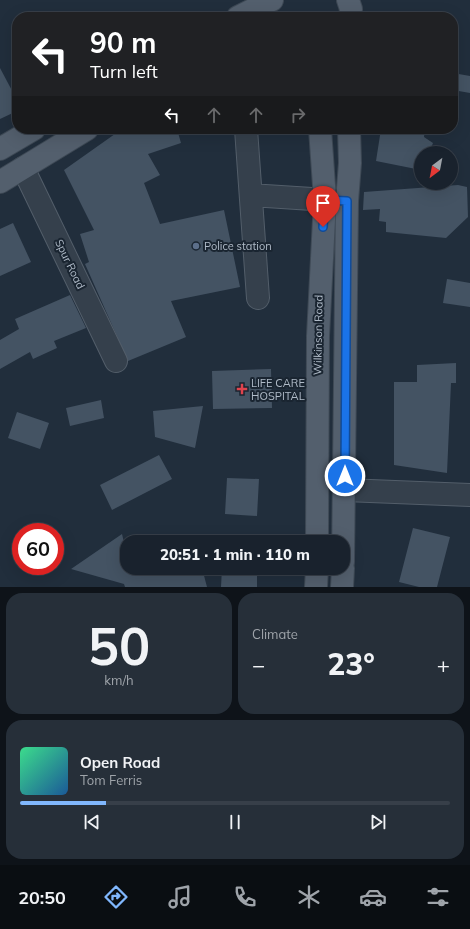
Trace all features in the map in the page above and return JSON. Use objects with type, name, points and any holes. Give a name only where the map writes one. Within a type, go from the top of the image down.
[{"type":"main road","points":[[248,12],[272,0]]},
{"type":"main road","points":[[271,12],[272,0]]},
{"type":"main road","points":[[0,149],[26,134]]},
{"type":"main road","points":[[0,182],[79,134]]},
{"type":"main road","name":"Wilkinson Road","points":[[317,535],[318,336],[325,200],[320,134]]},
{"type":"main road","points":[[344,535],[347,201],[350,163],[349,134]]},
{"type":"main road","points":[[316,575],[316,587]]},
{"type":"main road","points":[[342,587],[343,575]]},
{"type":"street","points":[[246,134],[258,298]]},
{"type":"street","name":"Spur Road","points":[[23,168],[116,361]]},
{"type":"street","points":[[251,195],[347,201]]},
{"type":"street","points":[[345,490],[470,495]]},
{"type":"building","points":[[0,68],[12,91],[12,113],[0,119]]},
{"type":"building","points":[[458,74],[470,76],[470,93],[458,91]]},
{"type":"building","points":[[115,134],[178,134],[181,143],[148,154],[160,175],[144,183],[160,224],[224,210],[240,287],[171,301],[186,337],[128,361],[85,264],[89,262],[80,234],[94,230],[64,170]]},
{"type":"building","points":[[380,134],[424,134],[424,137],[433,143],[432,146],[414,146],[414,169],[376,161]]},
{"type":"building","points":[[458,185],[467,187],[468,217],[446,238],[386,232],[386,222],[379,221],[380,209],[363,210],[364,192],[414,188],[414,190],[458,190]]},
{"type":"building","points":[[13,223],[31,262],[0,276],[0,229]]},
{"type":"building","points":[[447,279],[470,283],[470,307],[443,303]]},
{"type":"building","points":[[70,295],[86,328],[54,341],[57,348],[33,359],[30,352],[0,369],[0,340],[19,329],[15,319]]},
{"type":"building","points":[[456,363],[456,383],[451,383],[447,473],[394,465],[394,382],[417,382],[417,365]]},
{"type":"building","points":[[271,369],[272,408],[213,409],[212,371]]},
{"type":"building","points":[[101,400],[104,418],[70,426],[66,408]]},
{"type":"building","points":[[203,406],[195,448],[155,437],[153,411]]},
{"type":"building","points":[[17,412],[49,423],[40,449],[8,438]]},
{"type":"building","points":[[159,455],[172,479],[112,510],[100,485]]},
{"type":"building","points":[[227,478],[259,479],[257,516],[225,514]]},
{"type":"building","points":[[413,528],[450,537],[437,587],[419,587],[399,582]]},
{"type":"building","points":[[120,535],[120,575],[204,575],[207,587],[125,587],[124,584],[71,569]]},
{"type":"building","points":[[222,575],[257,575],[257,587],[221,587]]},
{"type":"place","name":"Police station","points":[[196,246]]},
{"type":"place","name":"LIFE CARE HOSPITAL","points":[[242,389]]},
{"type":"route","points":[[323,227],[325,200],[347,201],[345,476]]}]
